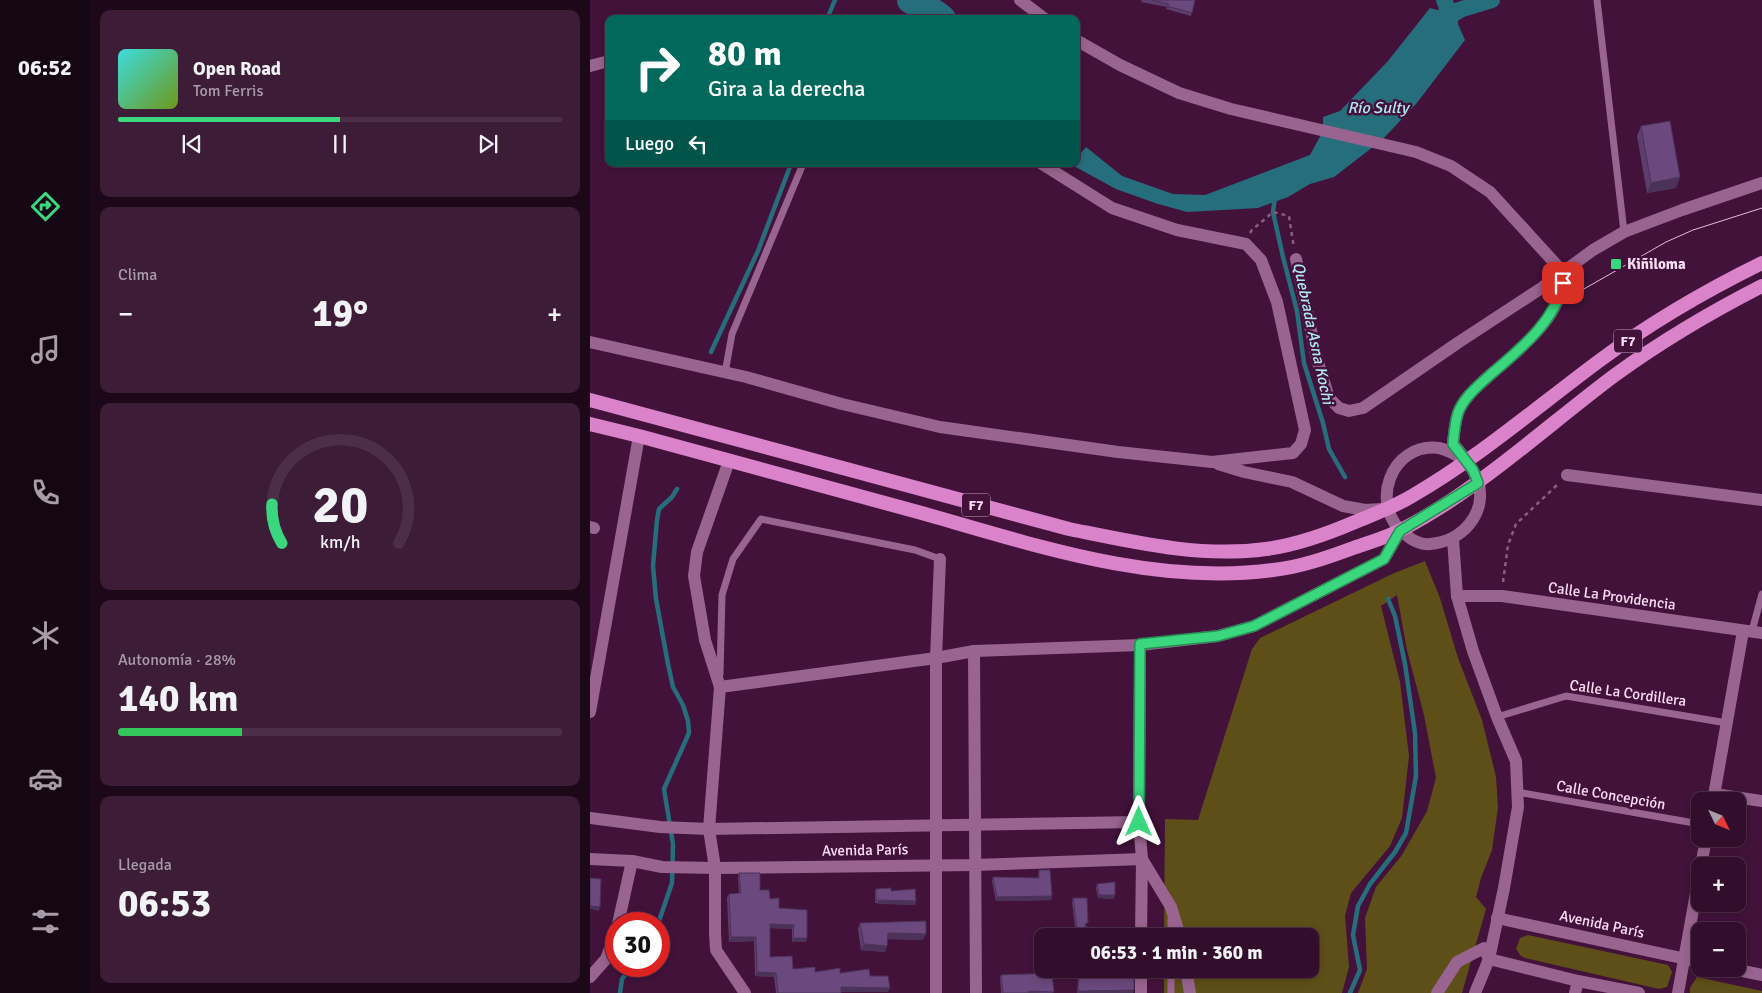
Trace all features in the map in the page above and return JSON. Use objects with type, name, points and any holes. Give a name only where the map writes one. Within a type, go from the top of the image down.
[{"type":"highway","name":"F7","points":[[590,400],[1069,530],[1150,546],[1216,551],[1264,549],[1289,545],[1318,536],[1387,509],[1411,497],[1466,461],[1600,360],[1660,319],[1762,263]]},
{"type":"highway","name":"F7","points":[[590,424],[1027,542],[1142,568],[1212,574],[1273,570],[1320,560],[1400,531],[1478,483],[1614,376],[1657,346],[1712,312],[1762,286]]},
{"type":"street","points":[[1020,0],[1040,15]]},
{"type":"street","points":[[1080,42],[1120,65],[1179,93],[1231,109],[1416,152],[1451,166],[1490,192],[1563,272],[1563,283],[1556,306],[1537,330],[1513,355],[1472,391],[1458,412],[1453,444],[1473,470],[1478,483],[1480,498],[1476,512],[1467,528],[1454,539],[1428,544],[1414,542],[1400,531],[1387,509],[1386,492],[1390,477],[1398,464],[1409,455],[1423,449],[1438,448],[1452,452],[1466,461]]},
{"type":"street","points":[[590,66],[605,62]]},
{"type":"street","points":[[1047,167],[1112,208],[1177,230],[1246,244],[1261,260],[1276,302],[1305,430],[1301,444],[1293,453],[1212,462]]},
{"type":"street","points":[[1296,259],[1318,359],[1329,398],[1339,408],[1349,411],[1363,408],[1540,289],[1593,250],[1624,232],[1762,183]]},
{"type":"street","points":[[590,342],[726,372],[842,404],[940,427],[1118,452],[1212,462],[1244,472],[1292,482],[1343,506],[1365,510],[1387,509]]},
{"type":"street","points":[[590,712],[593,684],[639,436]]},
{"type":"street","points":[[729,461],[697,552],[694,576],[705,640],[720,686],[709,829],[715,868],[716,950],[745,993]]},
{"type":"street","points":[[1568,475],[1762,500]]},
{"type":"street","points":[[720,686],[936,658],[974,651],[1140,644],[1218,636],[1254,626],[1384,559],[1400,531]]},
{"type":"street","points":[[1454,539],[1457,596],[1473,651],[1497,717],[1516,761],[1518,807],[1504,888],[1489,959],[1475,993]]},
{"type":"street","points":[[936,993],[936,658],[940,559]]},
{"type":"street","name":"Calle La Providencia","points":[[1457,596],[1502,596],[1752,632]]},
{"type":"street","points":[[1714,792],[1727,723],[1752,632]]},
{"type":"street","points":[[1140,644],[1139,822],[1142,859],[1142,928]]},
{"type":"street","points":[[974,651],[976,993]]},
{"type":"street","points":[[1746,800],[1762,801]]},
{"type":"street","name":"Avenida París","points":[[590,818],[660,827],[709,829],[1139,822]]},
{"type":"street","name":"Avenida París","points":[[590,859],[632,861],[662,867],[715,868],[975,866],[1142,859]]},
{"type":"street","points":[[1142,859],[1171,907],[1178,928]]},
{"type":"street","points":[[621,912],[632,861]]},
{"type":"street","points":[[1678,993],[1692,912]]},
{"type":"street","name":"Avenida París","points":[[1497,918],[1691,960]]},
{"type":"street","points":[[1437,993],[1457,962],[1484,948],[1489,959],[1577,987],[1639,993]]},
{"type":"street","points":[[590,977],[605,961]]},
{"type":"street","points":[[1746,972],[1762,975]]},
{"type":"street","points":[[1141,978],[1141,993]]},
{"type":"street","points":[[1188,978],[1190,993]]},
{"type":"lane","points":[[1597,0],[1624,232]]},
{"type":"lane","points":[[726,372],[732,334],[802,167]]},
{"type":"lane","points":[[720,686],[722,595],[733,559],[761,518],[915,550],[940,559]]},
{"type":"lane","points":[[1752,632],[1762,594]]},
{"type":"lane","name":"Calle La Cordillera","points":[[1497,717],[1566,696],[1727,723]]},
{"type":"lane","name":"Calle Concepción","points":[[1517,792],[1691,822]]},
{"type":"lane","points":[[1171,907],[1171,928]]},
{"type":"lane","points":[[1171,978],[1171,993]]},
{"type":"path","points":[[1246,244],[1252,230],[1273,212],[1288,216],[1296,259]]},
{"type":"path","points":[[1502,596],[1508,545],[1516,524],[1568,475]]},
{"type":"shaded area","points":[[1425,561],[1440,598],[1458,658],[1482,720],[1496,777],[1498,807],[1492,850],[1476,897],[1486,909],[1462,993],[1358,993],[1367,969],[1365,918],[1376,887],[1402,855],[1427,811],[1436,778],[1424,715],[1407,650],[1397,595],[1381,606],[1400,682],[1409,756],[1402,818],[1390,846],[1351,893],[1345,916],[1349,967],[1342,993],[1164,993],[1164,978],[1319,978],[1319,928],[1164,928],[1165,819],[1198,820],[1252,649],[1260,638],[1392,574]]},
{"type":"shaded area","points":[[1528,935],[1668,965],[1672,972],[1667,987],[1659,989],[1525,958],[1516,949],[1520,938]]},
{"type":"shaded area","points":[[1697,977],[1762,991],[1762,993],[1690,993],[1690,988]]},
{"type":"water","name":"Río Sulty","points":[[1457,2],[1459,4],[1463,12],[1458,18],[1458,24],[1465,40],[1416,104],[1382,140],[1334,177],[1310,184],[1288,197],[1258,208],[1187,212],[1116,189],[1076,167],[1080,167],[1080,154],[1086,147],[1122,176],[1173,194],[1205,195],[1310,155],[1323,131],[1323,117],[1340,111],[1388,61],[1430,8],[1437,10]]},
{"type":"building","points":[[1152,0],[1195,0],[1192,13]]},
{"type":"building","points":[[1670,121],[1680,177],[1651,183],[1641,126]]},
{"type":"building","points":[[1039,870],[1050,870],[1052,896],[997,897],[993,877],[1039,878]]},
{"type":"building","points":[[739,873],[760,873],[760,890],[769,890],[770,899],[779,898],[779,908],[807,910],[807,938],[793,938],[794,925],[770,924],[770,957],[792,956],[793,969],[815,967],[815,972],[840,968],[840,973],[869,969],[870,976],[888,976],[890,988],[841,987],[841,993],[778,993],[776,973],[757,972],[756,937],[731,937],[729,894],[741,893]]},
{"type":"building","points":[[590,878],[601,879],[600,907],[590,906]]},
{"type":"building","points":[[1115,882],[1115,895],[1099,895],[1097,884]]},
{"type":"building","points":[[891,888],[891,891],[915,889],[916,901],[876,900],[876,889]]},
{"type":"building","points":[[1073,898],[1087,898],[1088,923],[1086,923],[1085,928],[1077,928]]},
{"type":"building","points":[[926,921],[926,934],[888,933],[887,946],[864,944],[860,923]]},
{"type":"building","points":[[1034,974],[1034,978],[1053,978],[1054,992],[1003,993],[1001,975]]},
{"type":"building","points":[[1079,978],[1134,978],[1134,990],[1078,991]]},
{"type":"waterway","points":[[829,15],[835,0]]},
{"type":"waterway","name":"Río Sulty","points":[[911,0],[937,15]]},
{"type":"waterway","name":"Río Sulty","points":[[1444,0],[1447,7]]},
{"type":"waterway","points":[[1450,16],[1462,9],[1492,0]]},
{"type":"waterway","points":[[711,352],[758,251],[790,167]]},
{"type":"waterway","name":"Quebrada Asna Kochi","points":[[1275,197],[1273,212],[1297,311],[1304,363],[1329,449],[1345,477]]},
{"type":"waterway","points":[[662,912],[672,883],[673,844],[664,789],[689,733],[688,721],[683,705],[673,687],[668,664],[656,599],[653,566],[659,509],[672,497],[677,489]]},
{"type":"waterway","name":"Quebrada Asna Kochi","points":[[1350,993],[1360,970],[1353,935],[1358,906],[1370,884],[1395,852],[1406,833],[1416,776],[1415,733],[1405,664],[1395,616],[1388,599]]},
{"type":"waterway","points":[[620,993],[624,977]]},
{"type":"tram line","points":[[1577,293],[1666,242],[1693,230],[1762,208]]},
{"type":"place","name":"Kiñiloma","points":[[1616,264]]},
{"type":"route","points":[[1139,822],[1140,644],[1218,636],[1254,626],[1384,559],[1400,531],[1478,483],[1473,470],[1453,444],[1458,412],[1472,391],[1513,355],[1537,330],[1556,306],[1562,292],[1563,283]]}]
